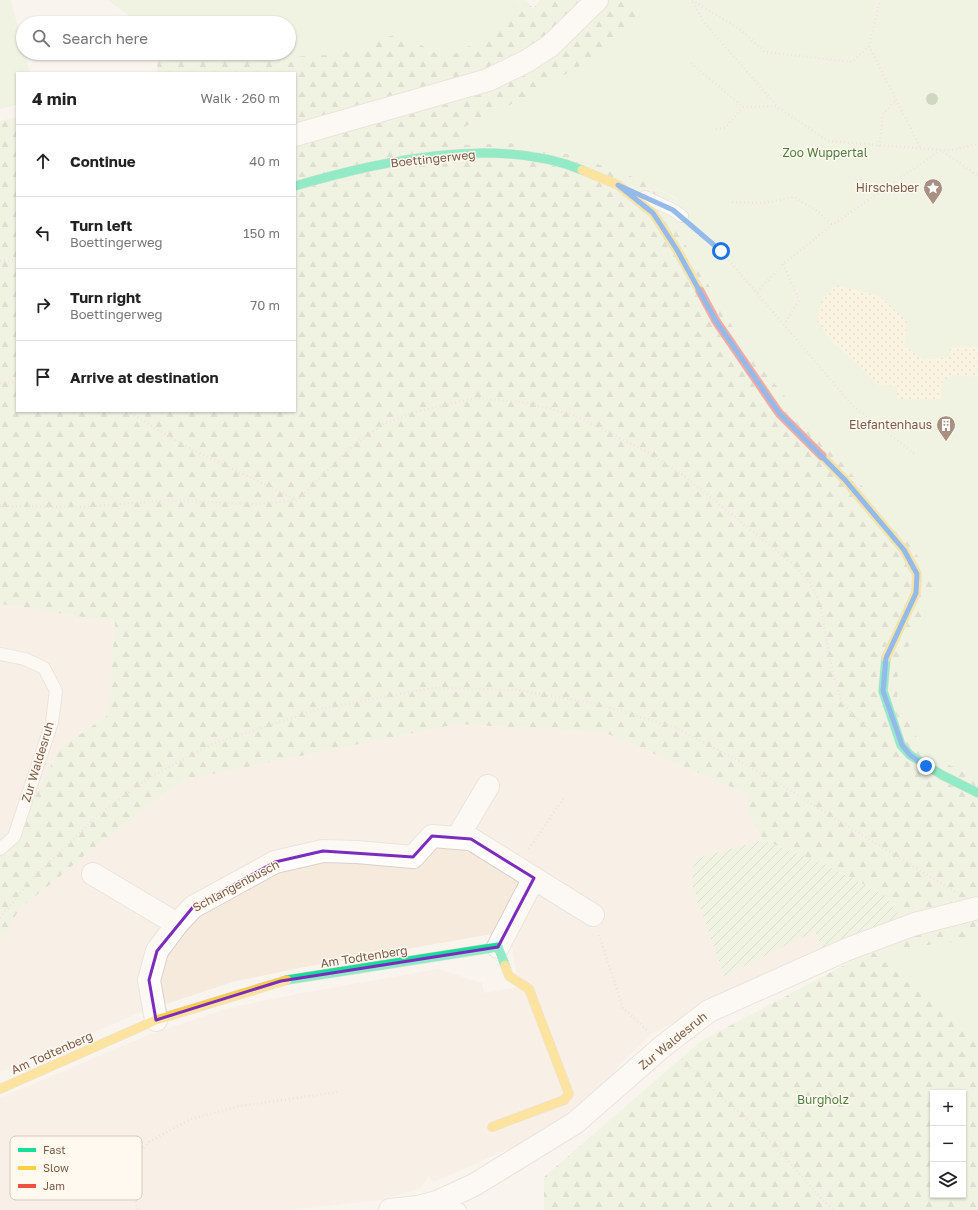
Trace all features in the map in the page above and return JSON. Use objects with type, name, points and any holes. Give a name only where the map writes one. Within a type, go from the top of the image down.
[{"type":"street","points":[[296,135],[488,80],[527,62],[550,46],[597,0]]},
{"type":"street","name":"Boettingerweg","points":[[296,186],[346,170],[396,162],[455,154],[515,154],[572,166],[618,185],[653,213],[677,250],[716,321],[779,413],[845,480],[904,550],[917,574],[916,593],[886,658],[883,691],[902,745],[910,755],[926,766],[978,793]]},
{"type":"street","points":[[458,838],[488,786]]},
{"type":"street","name":"Schlangenbusch","points":[[156,1020],[149,980],[157,951],[177,924],[193,907],[275,862],[322,851],[357,852],[413,857],[432,836],[471,839],[593,915]]},
{"type":"street","points":[[492,1127],[564,1100],[570,1094],[529,989],[509,976],[498,947],[526,873]]},
{"type":"street","points":[[93,874],[177,924]]},
{"type":"street","name":"Zur Waldesruh","points":[[390,1210],[437,1206],[575,1123],[668,1042],[709,1011],[816,962],[915,924],[978,908]]},
{"type":"street","name":"Am Todtenberg","points":[[0,1089],[156,1020],[281,981],[498,947]]},
{"type":"lane","points":[[618,185],[673,210],[682,216]]},
{"type":"lane","name":"Zur Waldesruh","points":[[0,654],[24,659],[44,668],[56,690],[52,722],[14,837],[0,849]]},
{"type":"lane","points":[[437,1206],[460,1210]]},
{"type":"path","points":[[692,0],[741,30],[765,52],[852,62],[869,46],[880,0]]},
{"type":"path","points":[[692,0],[703,21],[776,106],[828,141],[941,150],[952,150],[978,144]]},
{"type":"path","points":[[869,46],[921,149]]},
{"type":"path","points":[[691,63],[744,107],[776,106]]},
{"type":"path","points":[[878,146],[883,114],[896,100]]},
{"type":"path","points":[[716,129],[725,128],[744,107]]},
{"type":"path","points":[[941,150],[978,176]]},
{"type":"path","points":[[757,292],[782,264],[832,225],[941,150]]},
{"type":"path","points":[[732,202],[764,203],[794,197],[819,212],[832,225]]},
{"type":"path","points":[[682,216],[721,251],[853,406],[916,455]]},
{"type":"path","points":[[0,260],[16,260]]},
{"type":"path","points":[[782,264],[799,300],[784,325]]},
{"type":"path","points":[[0,383],[16,381]]},
{"type":"path","points":[[0,506],[83,507],[171,500],[253,504],[297,500],[356,443],[384,423],[424,410],[475,398],[522,402],[574,415],[649,453],[688,478],[794,565],[810,584],[820,604],[833,674],[842,702],[859,722],[883,738],[902,745]]},
{"type":"path","points":[[129,412],[190,448],[297,500]]},
{"type":"path","points":[[526,873],[541,830],[565,796]]},
{"type":"path","points":[[593,915],[623,1008],[646,1029]]},
{"type":"path","points":[[668,1042],[699,1079],[762,1132],[822,1199],[834,1210]]},
{"type":"path","points":[[142,1149],[149,1142],[190,1119],[240,1106],[338,1092]]},
{"type":"path","points":[[136,1200],[137,1210]]},
{"type":"highlighted area","points":[[432,836],[471,839],[534,878],[498,947],[281,981],[156,1020],[149,980],[157,951],[193,907],[275,862],[323,851],[413,857]]},
{"type":"shaded area","points":[[0,604],[115,622],[108,715],[59,749],[26,816],[0,837]]},
{"type":"shaded area","points":[[457,724],[603,732],[748,794],[747,808],[763,840],[694,860],[724,975],[815,931],[822,948],[653,1033],[623,1061],[592,1099],[551,1130],[434,1182],[429,1176],[421,1187],[415,1190],[383,1200],[286,1210],[0,1210],[0,1098],[151,1034],[229,1008],[297,994],[438,969],[482,983],[484,993],[519,987],[509,931],[304,967],[232,982],[139,1013],[0,1072],[0,942],[20,908],[87,853],[183,780]]},
{"type":"green space","points":[[0,0],[11,0],[16,19],[16,60],[27,60],[30,72],[16,72],[16,105],[0,109]]},
{"type":"green space","points":[[108,0],[520,0],[481,39],[446,60],[399,33],[347,51],[316,57],[296,58],[296,16],[129,16]]},
{"type":"green space","name":"Burgholz","points":[[520,0],[526,0],[533,9],[540,0],[641,0],[637,17],[626,38],[536,92],[460,129],[463,145],[510,143],[573,155],[639,179],[678,200],[669,216],[742,343],[799,414],[891,519],[936,581],[898,671],[897,702],[921,745],[944,763],[978,776],[978,923],[965,941],[872,951],[978,1044],[978,1210],[544,1210],[544,1177],[701,1041],[871,951],[901,917],[886,896],[826,865],[763,840],[747,808],[748,794],[603,732],[457,724],[183,780],[87,853],[20,908],[0,942],[0,837],[26,816],[59,749],[108,715],[115,622],[0,604],[0,121],[16,117],[16,412],[296,412],[296,72],[157,72],[158,60],[296,60],[296,57],[328,55],[357,48],[399,33],[446,59],[481,39]]},
{"type":"green space","name":"Zoo Wuppertal","points":[[641,0],[978,0],[978,776],[944,763],[921,745],[897,702],[898,671],[936,581],[853,476],[799,414],[742,343],[669,216],[678,199],[639,179],[573,155],[463,145],[460,129],[536,92],[626,38],[637,17]]},
{"type":"green space","points":[[763,840],[826,865],[886,896],[901,917],[822,948],[815,931],[724,976],[692,884],[694,859]]},
{"type":"green space","points":[[978,923],[978,1044],[872,951],[965,941]]},
{"type":"sand","points":[[837,285],[881,297],[907,321],[904,345],[923,360],[950,357],[950,348],[973,346],[978,348],[978,377],[952,375],[942,382],[941,399],[897,399],[897,386],[878,385],[858,364],[833,343],[817,321],[822,300]]},
{"type":"traffic: fast","points":[[296,186],[364,168],[401,161],[476,153],[513,154],[549,160],[582,170]]},
{"type":"traffic: fast","points":[[886,658],[883,691],[901,745],[910,755],[942,775],[978,793]]},
{"type":"traffic: fast","points":[[287,980],[498,947],[505,965]]},
{"type":"traffic: slow","points":[[582,170],[618,185],[653,213],[677,250],[700,291]]},
{"type":"traffic: slow","points":[[822,456],[845,480],[904,550],[917,574],[916,593],[886,658]]},
{"type":"traffic: slow","points":[[492,1127],[564,1100],[569,1094],[529,989],[509,976],[505,965]]},
{"type":"traffic: slow","points":[[0,1089],[156,1020],[287,980]]},
{"type":"traffic: jam","points":[[700,291],[716,321],[779,413],[822,456]]},
{"type":"place","name":"Hirscheber","points":[[933,205]]},
{"type":"place","name":"Elefantenhaus","points":[[946,442]]},
{"type":"route","points":[[721,251],[682,216],[673,210],[618,185],[653,213],[677,250],[716,321],[779,413],[845,480],[904,550],[917,574],[916,593],[886,658],[883,691],[902,745],[910,755],[926,766]]}]
